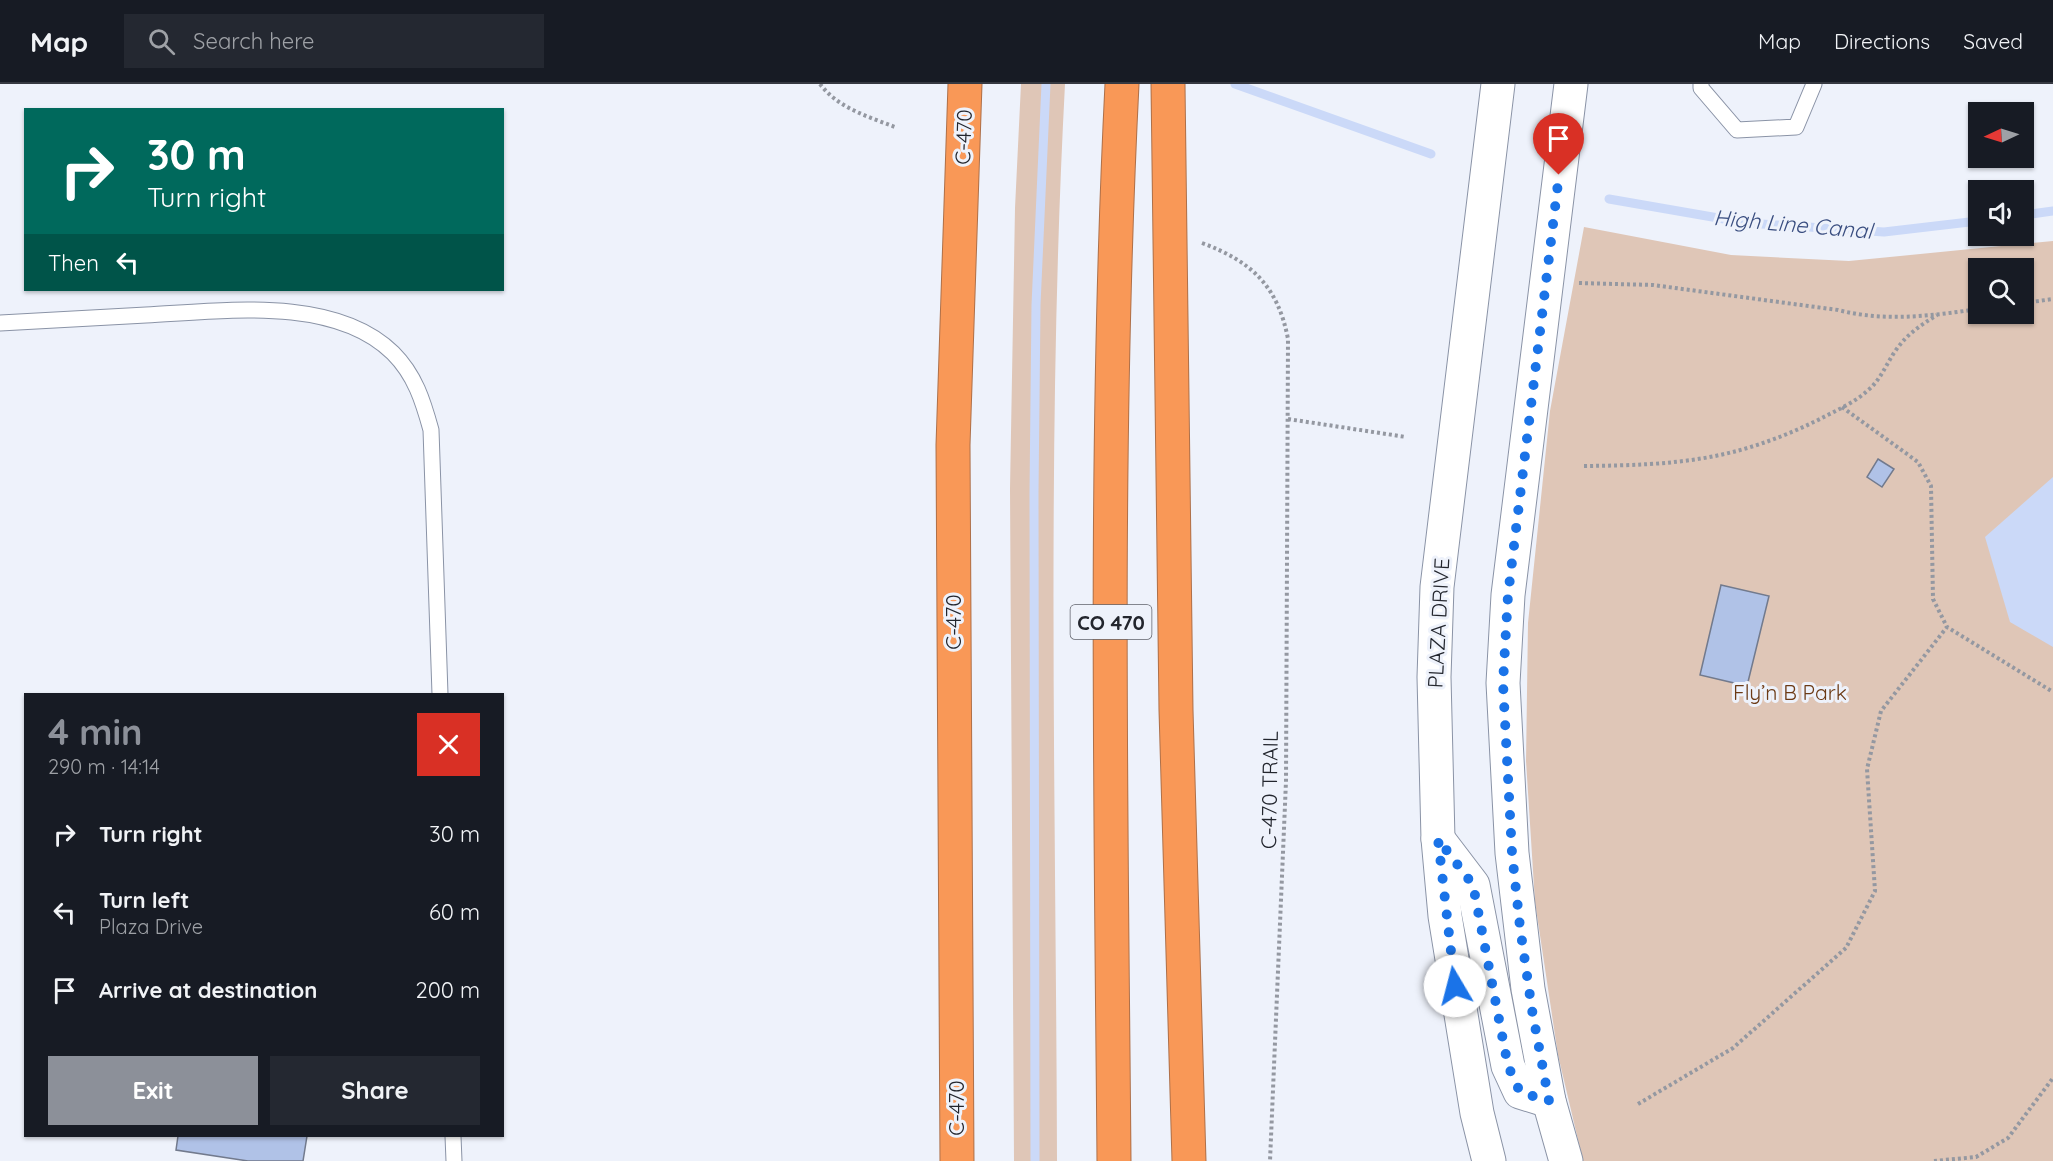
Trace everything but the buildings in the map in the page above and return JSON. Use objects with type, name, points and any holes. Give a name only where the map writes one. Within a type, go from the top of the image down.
[{"type":"highway","name":"C-470","points":[[957,1161],[953,445],[965,84]]},
{"type":"highway","name":"CO 470","points":[[1114,1161],[1110,445],[1113,296],[1122,84]]},
{"type":"highway","points":[[1168,84],[1176,710],[1189,1161]]},
{"type":"highway","points":[[939,1161],[940,1139],[957,1107]]},
{"type":"street","name":"PLAZA DRIVE","points":[[1489,1161],[1477,1113],[1455,986],[1438,839],[1434,677],[1437,587],[1498,84]]},
{"type":"street","points":[[1566,1161],[1549,1101],[1532,1010],[1520,927],[1512,853],[1503,683],[1508,595],[1571,84]]},
{"type":"street","points":[[1438,839],[1473,885],[1508,1066],[1520,1092],[1549,1101]]},
{"type":"lane","points":[[1701,84],[1701,88],[1737,130],[1796,127],[1814,84]]},
{"type":"lane","points":[[0,323],[246,310],[292,313],[338,321],[392,351],[411,373],[423,400],[431,430],[440,693]]},
{"type":"lane","points":[[453,1137],[454,1161]]},
{"type":"path","points":[[820,84],[848,108],[896,127]]},
{"type":"path","name":"C-470 TRAIL","points":[[1201,243],[1246,264],[1260,277],[1278,303],[1288,339],[1285,792],[1270,1161]]},
{"type":"path","points":[[1579,283],[1653,285],[1838,310],[1866,317],[1937,315],[1968,310]]},
{"type":"path","points":[[2034,302],[2053,299]]},
{"type":"path","points":[[1584,466],[1654,465],[1710,459],[1743,451],[1780,437],[1842,407],[1867,392],[1884,373],[1894,352],[1908,334],[1937,315]]},
{"type":"path","points":[[1842,407],[1918,462],[1931,486],[1933,599],[1947,627],[2053,692]]},
{"type":"path","points":[[1288,419],[1406,437]]},
{"type":"path","points":[[1638,1104],[1733,1048],[1846,948],[1875,891],[1867,769],[1881,711],[1947,627]]},
{"type":"path","points":[[1934,1161],[1976,1157],[2008,1138],[2053,1078]]},
{"type":"green space","points":[[1021,84],[1065,84],[1059,219],[1054,488],[1057,1161],[1014,1161],[1010,489],[1015,208]]},
{"type":"green space","name":"Fly’n B Park","points":[[1584,227],[1731,255],[1849,261],[2002,246],[2034,246],[2034,243],[2053,241],[2053,1161],[1583,1161],[1558,1055],[1535,902],[1526,761],[1528,623],[1550,411]]},
{"type":"water","points":[[2053,477],[2053,647],[2010,622],[1985,537]]},
{"type":"waterway","points":[[1035,1161],[1034,493],[1036,305],[1046,84]]},
{"type":"waterway","name":"High Line Canal","points":[[1235,84],[1431,154]]},
{"type":"waterway","name":"High Line Canal","points":[[1609,199],[1747,223],[1884,232],[1968,222]]},
{"type":"waterway","name":"High Line Canal","points":[[2034,214],[2053,211]]},
{"type":"route","points":[[1455,986],[1445,916],[1438,839],[1473,885],[1508,1066],[1520,1092],[1549,1101],[1528,989],[1520,927],[1512,853],[1503,683],[1508,595],[1559,175]]}]
